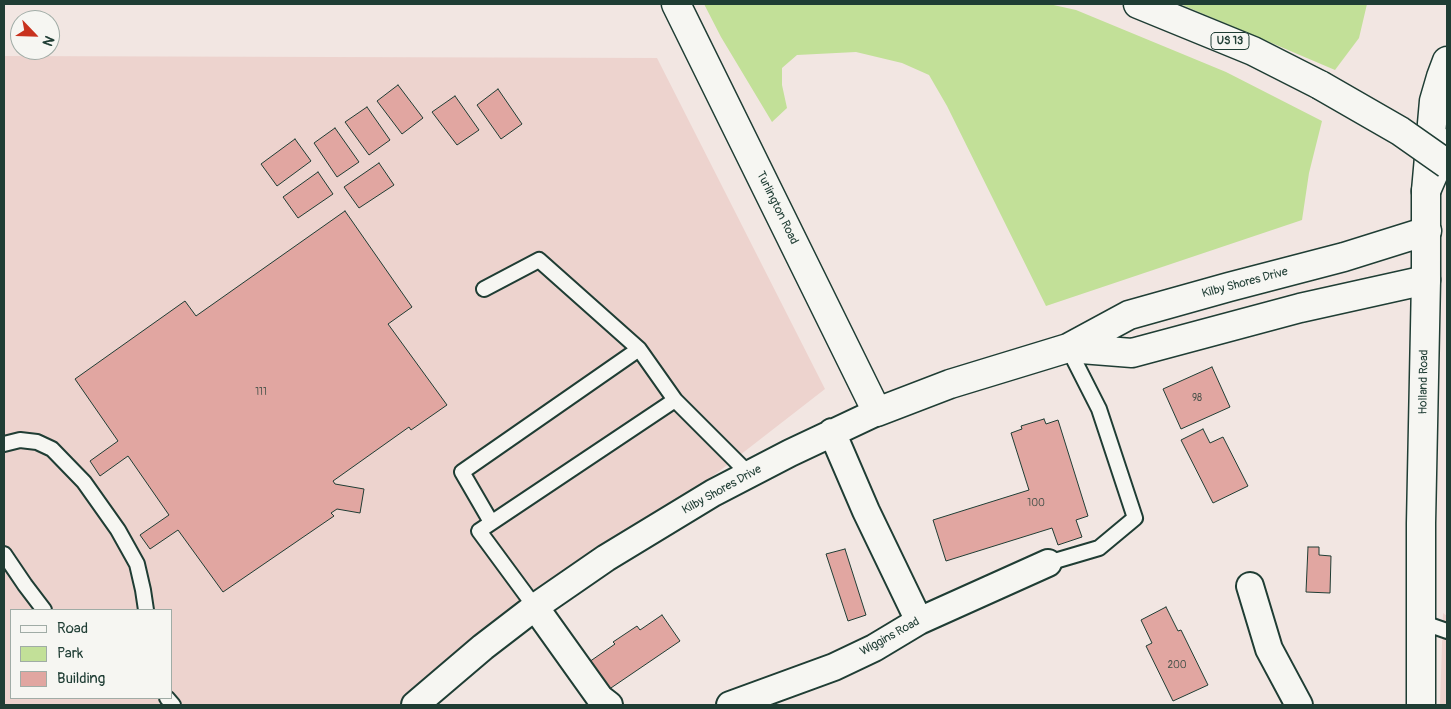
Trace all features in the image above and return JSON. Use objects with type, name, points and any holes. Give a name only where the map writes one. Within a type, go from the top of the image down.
[{"type":"main road","name":"Turlington Road","points":[[676,4],[877,412]]},
{"type":"main road","name":"US 13","points":[[1138,4],[1254,52],[1320,85],[1400,131],[1447,164]]},
{"type":"main road","name":"Holland Road","points":[[1421,705],[1421,523],[1427,231],[1426,191],[1434,101],[1447,61]]},
{"type":"main road","points":[[1426,191],[1447,143]]},
{"type":"main road","name":"Kilby Shores Drive","points":[[877,412],[950,384],[1068,348],[1129,315],[1230,286],[1344,257],[1427,231]]},
{"type":"main road","name":"Kilby Shores Drive","points":[[1068,348],[1132,352],[1300,308],[1426,280]]},
{"type":"street","name":"Kilby Shores Drive","points":[[415,705],[483,647],[606,558],[713,493],[832,432],[877,412]]},
{"type":"street","points":[[832,432],[866,511],[919,621]]},
{"type":"street","name":"Wiggins Road","points":[[730,705],[834,666],[874,648],[919,621],[1048,563]]},
{"type":"street","points":[[1250,586],[1269,649],[1298,705]]},
{"type":"street","points":[[535,608],[600,698],[609,705]]},
{"type":"lane","points":[[484,289],[539,260],[639,349],[675,400],[749,474]]},
{"type":"lane","points":[[1048,563],[1100,548],[1135,518],[1099,409],[1068,348]]},
{"type":"lane","points":[[491,522],[462,472],[639,349]]},
{"type":"lane","points":[[535,608],[479,530],[675,400]]},
{"type":"lane","points":[[4,444],[20,440],[37,442],[52,450],[84,482],[118,530],[137,564],[144,590],[146,609]]},
{"type":"lane","points":[[4,554],[43,609]]},
{"type":"lane","points":[[1421,622],[1447,631]]},
{"type":"shaded area","points":[[4,56],[10,56],[10,60],[60,60],[60,56],[657,58],[825,389],[418,705],[4,705]]},
{"type":"shaded area","points":[[1443,613],[1447,616],[1447,705],[1440,705]]},
{"type":"green space","points":[[704,4],[1049,4],[1076,10],[1226,72],[1322,121],[1309,173],[1302,220],[1046,306],[947,106],[929,75],[902,63],[856,52],[797,55],[782,68],[782,85],[787,108],[772,122],[721,37]]},
{"type":"green space","points":[[1180,4],[1367,4],[1359,38],[1335,70]]},
{"type":"building","points":[[398,85],[423,118],[402,134],[377,101]]},
{"type":"building","points":[[498,89],[522,124],[501,139],[477,105]]},
{"type":"building","points":[[455,96],[479,130],[457,145],[432,112]]},
{"type":"building","points":[[367,107],[390,140],[369,155],[345,122]]},
{"type":"building","points":[[335,128],[359,162],[337,177],[314,143]]},
{"type":"building","points":[[295,139],[311,161],[277,186],[261,164]]},
{"type":"building","points":[[379,163],[394,185],[359,208],[344,187]]},
{"type":"building","points":[[318,172],[333,194],[298,218],[283,197]]},
{"type":"building","points":[[345,211],[412,307],[388,324],[447,405],[411,430],[409,427],[333,481],[335,484],[364,489],[360,513],[337,509],[331,513],[334,516],[223,592],[178,530],[150,549],[140,535],[169,515],[128,456],[100,476],[90,461],[118,441],[75,379],[185,301],[196,316]]},
{"type":"building","points":[[1212,367],[1230,407],[1181,429],[1163,389]]},
{"type":"building","points":[[1044,419],[1046,424],[1058,420],[1088,516],[1076,520],[1082,537],[1058,545],[1052,528],[946,561],[933,520],[1029,490],[1011,433],[1022,429],[1021,426]]},
{"type":"building","points":[[1203,429],[1210,443],[1223,437],[1248,486],[1213,503],[1181,440]]},
{"type":"building","points":[[1308,547],[1319,547],[1319,555],[1331,556],[1330,593],[1306,592]]},
{"type":"building","points":[[845,549],[866,615],[848,621],[826,554]]},
{"type":"building","points":[[1166,607],[1178,631],[1181,630],[1208,685],[1173,701],[1146,646],[1152,643],[1141,620]]},
{"type":"building","points":[[662,615],[680,641],[608,690],[589,662],[615,644],[613,642],[637,626],[640,630]]}]
